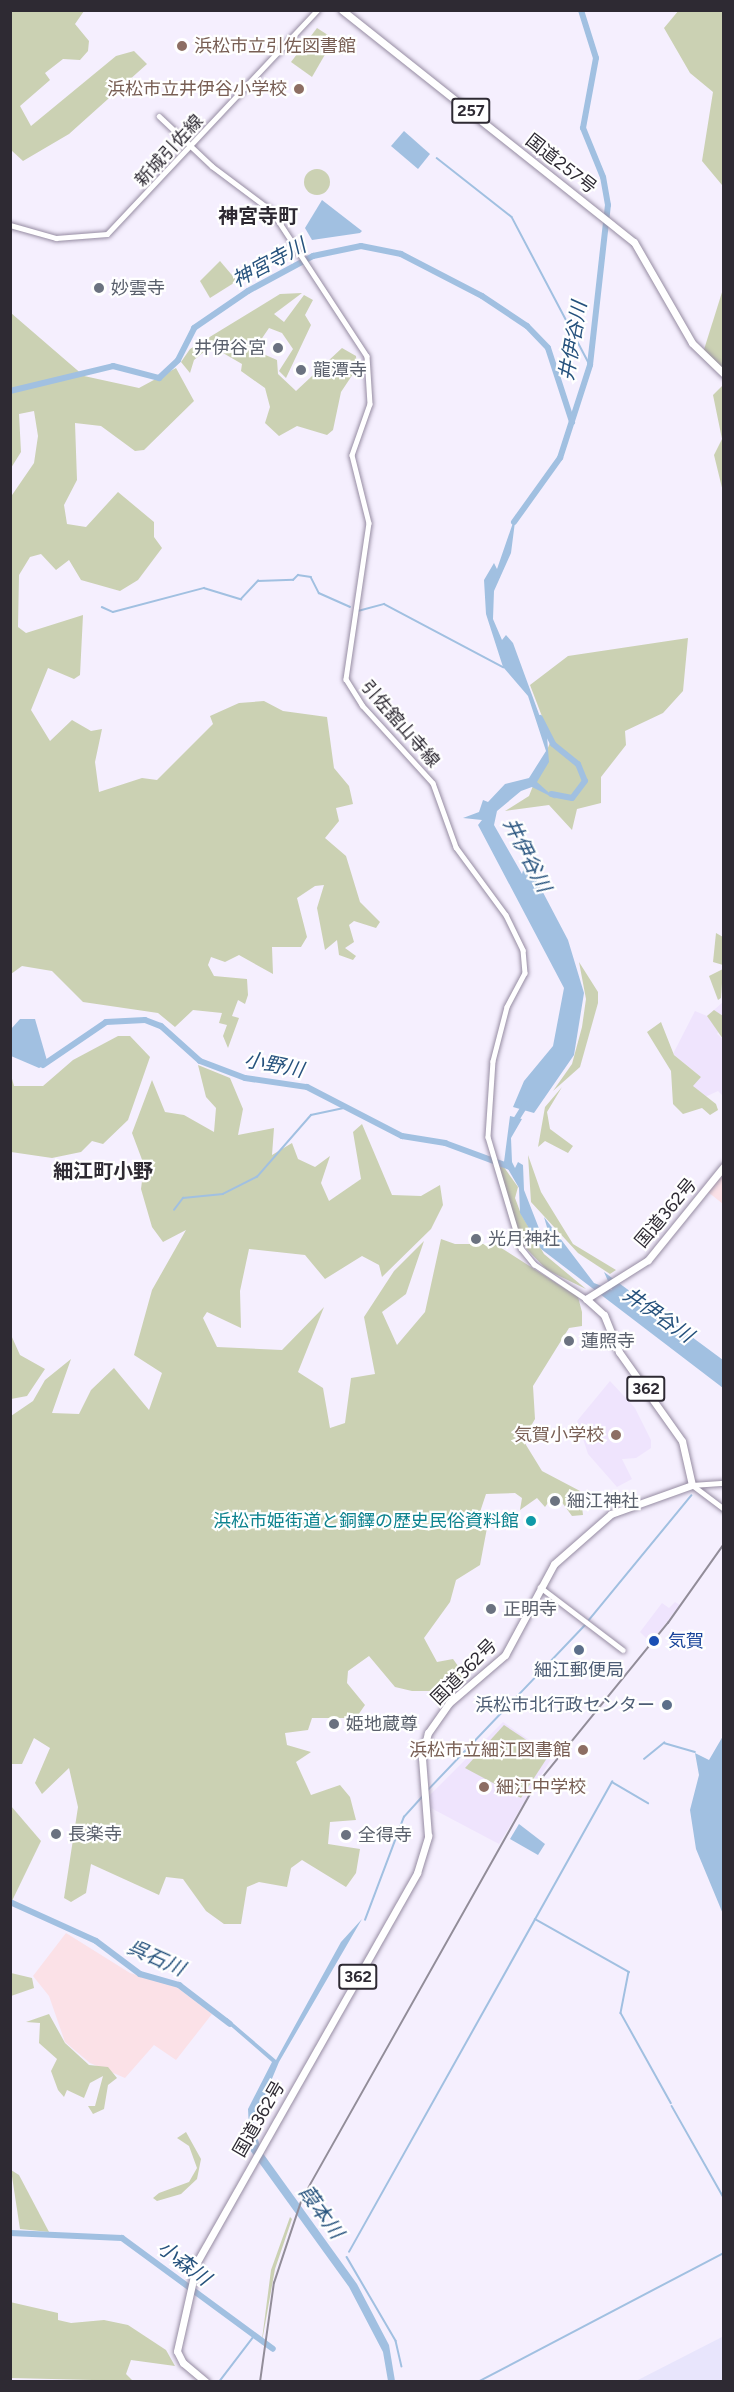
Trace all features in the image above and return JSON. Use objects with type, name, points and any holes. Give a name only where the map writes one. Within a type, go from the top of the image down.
[{"type":"highway","name":"国道257号","points":[[342,10],[613,224],[642,251],[692,343],[723,374]]},
{"type":"highway","name":"国道362号","points":[[587,1297],[648,1260],[723,1166]]},
{"type":"highway","name":"362","points":[[587,1297],[604,1316],[618,1352],[682,1441],[692,1485]]},
{"type":"highway","name":"国道362号","points":[[206,2382],[178,2354],[190,2289],[201,2255],[417,1873],[428,1836],[422,1758],[428,1733],[449,1703],[505,1655],[554,1564],[611,1514],[692,1485]]},
{"type":"main road","name":"新城引佐線","points":[[10,225],[56,238],[100,238],[191,147],[317,10]]},
{"type":"main road","name":"引佐舘山寺線","points":[[159,116],[191,147],[263,201],[309,272],[348,321],[370,370],[370,404],[352,455],[369,523],[346,657],[347,681],[433,783],[456,847],[507,915],[526,962],[493,1061],[487,1123],[492,1155],[521,1248],[534,1264],[587,1297]]},
{"type":"main road","points":[[692,1485],[723,1483]]},
{"type":"main road","points":[[692,1485],[723,1509]]},
{"type":"main road","points":[[540,1587],[623,1650]]},
{"type":"shaded area","points":[[723,1002],[723,1026],[717,1034],[723,1039],[723,1096],[718,1091],[705,1097],[692,1086],[701,1077],[673,1054],[695,1011],[707,1016]]},
{"type":"shaded area","points":[[723,1172],[723,1204],[708,1192]]},
{"type":"shaded area","name":"気賀小学校","points":[[610,1381],[635,1408],[651,1440],[651,1448],[636,1458],[622,1459],[632,1479],[617,1487],[588,1454],[577,1421]]},
{"type":"shaded area","points":[[675,1602],[680,1605],[656,1636],[648,1640],[640,1632],[662,1603],[669,1608]]},
{"type":"shaded area","name":"細江中学校","points":[[503,1722],[553,1756],[499,1844],[429,1807],[428,1797]]},
{"type":"shaded area","points":[[66,1933],[130,1973],[174,1985],[212,2014],[176,2060],[154,2045],[125,2078],[90,2063],[65,2042],[49,1996],[33,1976]]},
{"type":"shaded area","points":[[722,2337],[723,2381],[636,2381]]},
{"type":"green space","points":[[679,10],[723,11],[723,204],[722,185],[702,161],[713,92],[690,73],[664,28]]},
{"type":"green space","points":[[10,11],[84,11],[75,24],[89,41],[88,51],[80,60],[63,59],[45,73],[50,80],[20,106],[31,126],[116,56],[134,51],[147,64],[69,134],[23,161],[11,150]]},
{"type":"green space","points":[[317,28],[334,39],[312,77],[291,62]]},
{"type":"green space","points":[[317,169],[326,173],[330,182],[326,191],[317,195],[308,191],[304,182],[308,173]]},
{"type":"green space","points":[[220,261],[237,281],[210,298],[200,281]]},
{"type":"green space","points":[[723,289],[723,372],[702,356]]},
{"type":"green space","points":[[302,293],[274,314],[284,322],[304,295],[313,300],[305,315],[311,325],[286,378],[279,371],[293,349],[282,333],[269,328],[254,350],[277,360],[278,374],[296,391],[342,348],[356,356],[357,368],[341,392],[333,430],[327,435],[297,426],[279,436],[265,423],[270,407],[265,388],[241,371],[242,364],[211,346],[194,360],[190,373],[181,362],[190,349],[280,294]]},
{"type":"green space","points":[[11,313],[84,376],[139,388],[176,368],[194,401],[144,450],[135,451],[101,426],[75,423],[77,480],[64,505],[67,524],[86,527],[118,492],[154,522],[154,537],[162,548],[138,580],[120,591],[81,580],[69,560],[56,570],[41,554],[30,557],[19,575],[18,627],[26,633],[83,615],[80,675],[74,679],[48,668],[31,710],[50,741],[72,720],[91,731],[102,729],[95,762],[99,792],[142,778],[157,780],[213,724],[210,716],[239,703],[264,701],[283,711],[327,717],[334,768],[349,786],[353,804],[336,808],[339,821],[325,838],[346,856],[360,902],[380,922],[376,928],[354,921],[349,925],[354,942],[345,948],[356,956],[353,960],[339,955],[337,940],[325,950],[317,908],[324,885],[315,886],[297,898],[307,937],[301,947],[272,947],[273,974],[239,955],[225,962],[211,957],[208,965],[214,976],[247,979],[248,995],[245,1004],[238,1000],[232,1016],[239,1018],[228,1048],[223,1036],[227,1025],[219,1023],[222,1013],[193,1010],[175,1027],[158,1013],[83,1002],[52,971],[22,966],[11,974],[10,498],[34,463],[38,436],[34,411],[19,414],[21,452],[11,468]]},
{"type":"green space","points":[[723,385],[723,492],[714,455],[722,439],[713,395]]},
{"type":"green space","points":[[688,638],[683,691],[663,713],[625,731],[626,745],[601,777],[601,803],[577,809],[572,830],[549,805],[505,811],[529,796],[551,740],[530,685],[568,656]]},
{"type":"green space","points":[[716,933],[723,937],[723,965],[713,962]]},
{"type":"green space","points":[[579,962],[598,992],[598,1003],[580,1067],[553,1091],[572,1064],[582,1027],[586,999]]},
{"type":"green space","points":[[723,969],[721,998],[718,1000],[709,976]]},
{"type":"green space","points":[[714,1010],[723,1016],[723,1039],[707,1016]]},
{"type":"green space","points":[[661,1022],[674,1055],[701,1077],[693,1086],[716,1104],[718,1110],[710,1115],[702,1108],[683,1114],[673,1104],[671,1071],[647,1032]]},
{"type":"green space","points":[[118,1036],[130,1036],[150,1057],[128,1120],[103,1144],[92,1141],[81,1152],[52,1158],[11,1152],[11,1075],[14,1086],[43,1086],[73,1060]]},
{"type":"green space","points":[[198,1065],[230,1078],[243,1109],[238,1135],[274,1128],[272,1155],[292,1143],[298,1159],[315,1167],[330,1156],[321,1183],[329,1201],[361,1179],[353,1132],[362,1124],[392,1195],[421,1196],[440,1185],[443,1205],[431,1229],[382,1277],[379,1265],[362,1256],[325,1279],[305,1255],[249,1249],[240,1291],[241,1328],[207,1312],[203,1318],[217,1347],[282,1350],[324,1307],[298,1372],[323,1388],[330,1428],[345,1423],[351,1378],[375,1374],[364,1317],[394,1271],[424,1241],[406,1294],[382,1312],[397,1345],[425,1312],[441,1239],[455,1244],[495,1244],[578,1297],[582,1312],[582,1326],[569,1328],[533,1386],[535,1419],[523,1440],[542,1471],[580,1491],[583,1515],[572,1516],[555,1493],[545,1507],[537,1498],[520,1510],[522,1498],[515,1493],[486,1494],[479,1515],[487,1528],[480,1565],[456,1580],[450,1602],[424,1638],[437,1662],[453,1659],[466,1677],[432,1691],[412,1691],[395,1687],[369,1656],[348,1671],[347,1683],[365,1705],[356,1718],[312,1718],[308,1730],[285,1733],[287,1745],[311,1752],[296,1762],[311,1795],[340,1785],[350,1797],[356,1820],[330,1822],[328,1844],[360,1849],[356,1873],[346,1887],[302,1860],[291,1868],[287,1887],[259,1882],[247,1887],[241,1924],[224,1924],[206,1911],[183,1879],[166,1877],[159,1895],[91,1864],[86,1893],[71,1902],[64,1898],[78,1807],[69,1768],[42,1794],[35,1783],[50,1748],[34,1738],[22,1764],[11,1764],[11,1416],[33,1401],[45,1380],[71,1359],[52,1413],[79,1414],[91,1390],[114,1368],[149,1410],[162,1373],[134,1355],[152,1290],[186,1230],[163,1242],[152,1227],[141,1189],[144,1165],[132,1133],[152,1080],[165,1112],[184,1115],[214,1132],[216,1108],[206,1097]]},
{"type":"green space","points":[[562,1087],[547,1112],[550,1129],[573,1146],[568,1153],[545,1141],[538,1147],[545,1107]]},
{"type":"green space","points":[[528,1155],[541,1192],[573,1244],[616,1270],[610,1274],[578,1253],[531,1202]]},
{"type":"green space","points":[[501,1163],[518,1187],[515,1198],[521,1214],[544,1254],[586,1289],[547,1270],[521,1243],[497,1164]]},
{"type":"green space","points":[[11,1335],[20,1355],[45,1369],[27,1396],[11,1399]]},
{"type":"green space","points":[[504,1725],[549,1755],[521,1798],[465,1768]]},
{"type":"green space","points":[[10,1806],[41,1841],[11,1903]]},
{"type":"green space","points":[[11,1973],[32,1978],[34,1988],[11,1996]]},
{"type":"green space","points":[[49,2014],[65,2043],[89,2065],[108,2067],[117,2078],[108,2085],[104,2109],[93,2114],[88,2106],[95,2106],[103,2076],[90,2083],[84,2098],[67,2090],[64,2097],[58,2090],[51,2071],[57,2059],[39,2043],[40,2023],[26,2022]]},
{"type":"green space","points":[[186,2132],[201,2159],[197,2179],[181,2194],[157,2201],[153,2198],[159,2193],[189,2182],[197,2168],[189,2146],[177,2138]]},
{"type":"green space","points":[[11,2170],[19,2175],[49,2232],[20,2229]]},
{"type":"green space","points":[[290,2217],[292,2219],[275,2269],[261,2347],[271,2270]]},
{"type":"green space","points":[[10,2302],[58,2313],[58,2320],[71,2323],[104,2320],[128,2325],[166,2350],[175,2366],[131,2360],[126,2374],[133,2381],[11,2378]]},
{"type":"water","points":[[404,131],[430,154],[418,169],[391,146]]},
{"type":"water","points":[[322,200],[362,231],[312,240],[305,228]]},
{"type":"water","points":[[516,514],[511,553],[494,591],[493,619],[502,640],[506,635],[513,643],[547,736],[549,762],[537,782],[556,799],[532,787],[521,791],[497,811],[494,825],[522,874],[526,860],[568,940],[584,993],[574,1055],[534,1113],[513,1107],[524,1081],[553,1046],[564,988],[478,825],[482,820],[463,818],[479,812],[483,800],[488,802],[505,784],[529,778],[546,751],[528,696],[503,667],[486,614],[484,580],[494,563],[497,569]]},
{"type":"water","points":[[20,1019],[35,1019],[48,1064],[39,1068],[11,1056],[11,1029]]},
{"type":"water","points":[[510,1116],[522,1119],[511,1138],[512,1162],[515,1168],[518,1162],[523,1165],[524,1190],[540,1231],[551,1241],[544,1217],[594,1283],[612,1290],[604,1272],[723,1360],[723,1388],[541,1249],[520,1213],[519,1188],[504,1162]]},
{"type":"water","points":[[723,1736],[723,1914],[696,1849],[690,1810],[699,1775],[695,1753],[709,1760]]},
{"type":"water","points":[[519,1824],[545,1844],[538,1855],[510,1839]]},
{"type":"water","points":[[362,1919],[279,2062],[253,2124],[262,2152],[357,2284],[389,2345],[395,2381],[388,2381],[383,2352],[349,2287],[250,2150],[248,2109],[272,2062],[226,2022],[227,2018],[276,2060],[341,1942]]},
{"type":"waterway","name":"井伊谷川","points":[[514,522],[560,458],[590,365],[608,205],[603,177],[583,128],[596,58],[581,10]]},
{"type":"waterway","points":[[437,158],[512,217],[590,365]]},
{"type":"waterway","name":"神宮寺川","points":[[10,391],[113,366],[159,378],[178,360],[194,328],[248,291],[313,256],[361,246],[401,254],[482,296],[527,326],[548,348],[572,422]]},
{"type":"waterway","points":[[102,607],[113,612],[204,588],[241,599],[258,581],[293,580],[298,575],[311,577],[319,593],[350,607]]},
{"type":"waterway","points":[[358,611],[384,604],[503,667]]},
{"type":"waterway","name":"井伊谷川","points":[[540,718],[553,744],[578,764],[585,781],[572,798],[551,794]]},
{"type":"waterway","name":"小野川","points":[[43,1065],[106,1022],[145,1020],[161,1026],[200,1061],[245,1078],[307,1087],[402,1136],[445,1143],[510,1167]]},
{"type":"waterway","name":"井伊谷川","points":[[514,1123],[526,1104]]},
{"type":"waterway","points":[[174,1210],[183,1198],[223,1194],[257,1177],[311,1115],[348,1107]]},
{"type":"waterway","points":[[589,1620],[691,1496]]},
{"type":"waterway","points":[[428,1790],[586,1624]]},
{"type":"waterway","points":[[644,1759],[664,1743],[695,1752]]},
{"type":"waterway","points":[[349,2252],[612,1782],[648,1803]]},
{"type":"waterway","points":[[365,1920],[404,1817],[423,1796]]},
{"type":"waterway","name":"呉石川","points":[[10,1902],[96,1941],[140,1974],[179,1985],[230,2024]]},
{"type":"waterway","points":[[535,1919],[629,1972],[621,2013],[671,2103]]},
{"type":"waterway","points":[[672,2106],[724,2198]]},
{"type":"waterway","name":"小森川","points":[[10,2233],[122,2238],[273,2349]]},
{"type":"waterway","points":[[478,2382],[724,2253]]},
{"type":"waterway","points":[[347,2257],[396,2341],[402,2366]]},
{"type":"waterway","points":[[219,2382],[254,2336]]},
{"type":"railway","points":[[260,2382],[274,2283],[302,2199],[533,1789],[668,1623],[724,1544]]},
{"type":"place","name":"浜松市立引佐図書館","points":[[182,46]]},
{"type":"place","name":"浜松市立井伊谷小学校","points":[[299,89]]},
{"type":"place","name":"妙雲寺","points":[[99,288]]},
{"type":"place","name":"井伊谷宮","points":[[278,348]]},
{"type":"place","name":"龍潭寺","points":[[301,370]]},
{"type":"place","name":"光月神社","points":[[476,1239]]},
{"type":"place","name":"蓮照寺","points":[[569,1341]]},
{"type":"place","name":"気賀小学校","points":[[616,1435]]},
{"type":"place","name":"細江神社","points":[[555,1501]]},
{"type":"place","name":"浜松市姫街道と銅鐸の歴史民俗資料館","points":[[531,1521]]},
{"type":"place","name":"正明寺","points":[[491,1609]]},
{"type":"place","name":"気賀","points":[[654,1641]]},
{"type":"place","name":"細江郵便局","points":[[579,1650]]},
{"type":"place","name":"浜松市北行政センター","points":[[667,1705]]},
{"type":"place","name":"姫地蔵尊","points":[[334,1724]]},
{"type":"place","name":"浜松市立細江図書館","points":[[583,1750]]},
{"type":"place","name":"細江中学校","points":[[484,1787]]},
{"type":"place","name":"長楽寺","points":[[56,1834]]},
{"type":"place","name":"全得寺","points":[[346,1835]]},
{"type":"district","name":"神宮寺町","points":[[258,216]]},
{"type":"district","name":"細江町小野","points":[[103,1171]]},
{"type":"water label","name":"葭本川","points":[[321,2212]]}]
